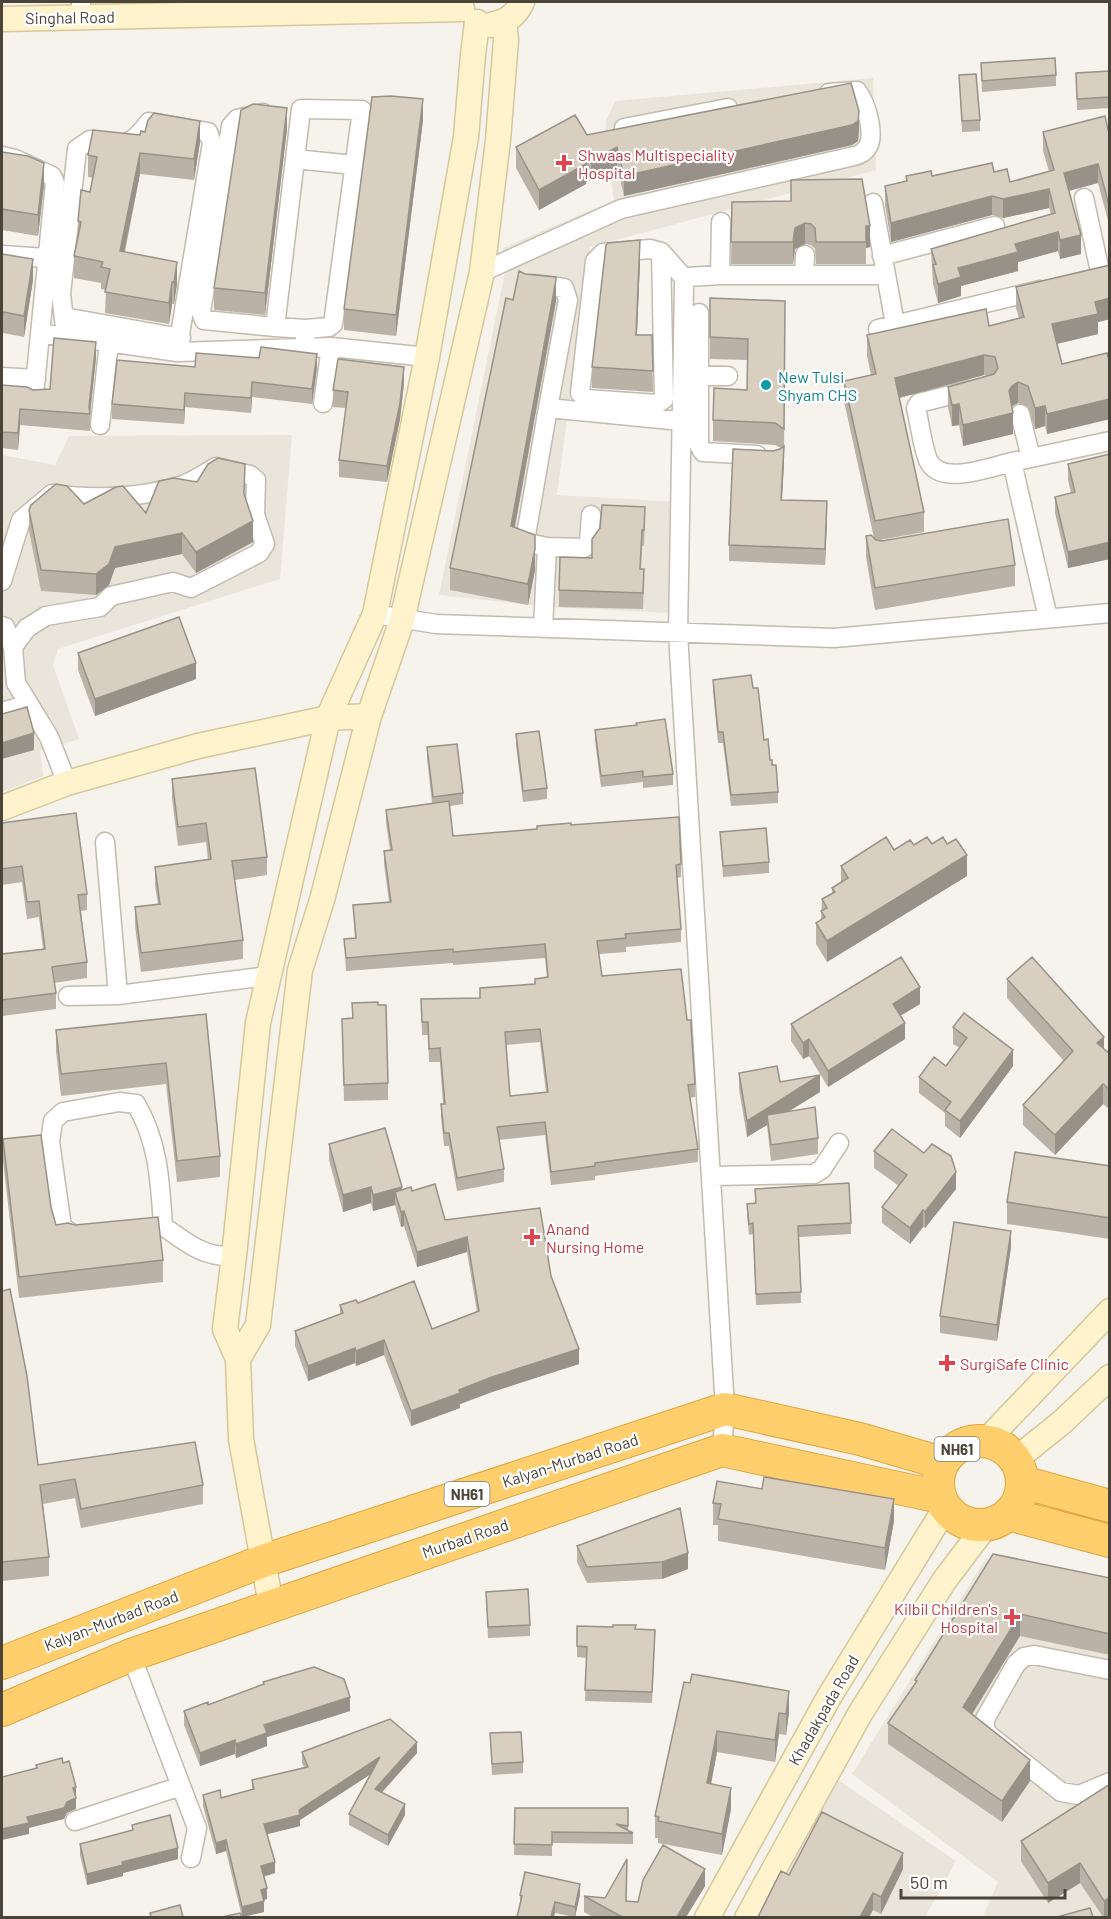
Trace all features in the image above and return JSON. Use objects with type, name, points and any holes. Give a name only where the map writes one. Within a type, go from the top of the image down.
[{"type":"highway","name":"NH61","points":[[725,1409],[860,1439],[942,1463]]},
{"type":"highway","name":"Kalyan-Murbad Road","points":[[2,1663],[263,1561],[725,1409]]},
{"type":"highway","name":"NH61","points":[[943,1502],[938,1485],[942,1463],[961,1446],[973,1442],[985,1442],[1007,1451],[1018,1471],[1110,1506]]},
{"type":"highway","points":[[722,1450],[943,1502],[954,1516],[964,1522],[975,1524],[997,1519],[1016,1505],[1018,1471]]},
{"type":"highway","name":"Murbad Road","points":[[2,1710],[131,1655],[722,1450]]},
{"type":"highway","points":[[997,1519],[1110,1541]]},
{"type":"street","points":[[238,1359],[258,1325],[300,970],[322,900],[369,716],[402,620],[482,272],[498,140],[506,40],[504,21],[518,10],[522,2]]},
{"type":"street","name":"Singhal Road","points":[[2,19],[81,9],[466,11],[489,25],[504,21]]},
{"type":"street","points":[[271,1605],[241,1439],[238,1359],[225,1329],[258,1023],[328,718],[375,614],[427,357],[466,136],[466,11]]},
{"type":"street","points":[[482,272],[621,209],[838,160],[864,152],[870,143],[871,132],[862,99],[857,91],[847,90],[812,95]]},
{"type":"street","points":[[362,110],[333,324],[329,327],[306,329],[204,320],[201,312],[231,126],[237,119],[255,113],[301,109],[362,110],[372,106],[382,106]]},
{"type":"street","points":[[624,128],[743,106]]},
{"type":"street","points":[[275,327],[301,109]]},
{"type":"street","points":[[66,336],[61,294],[77,149],[90,140],[124,144],[136,140],[149,122],[208,132],[212,144],[179,345]]},
{"type":"street","points":[[2,156],[15,159],[52,176],[55,183],[35,387],[2,377]]},
{"type":"street","points":[[295,159],[354,165]]},
{"type":"street","points":[[1084,198],[1100,276]]},
{"type":"street","points":[[873,203],[886,275],[887,326],[1055,287]]},
{"type":"street","points":[[720,275],[721,222]]},
{"type":"street","points":[[882,256],[994,226]]},
{"type":"street","points":[[661,252],[664,399],[657,404],[586,399],[580,393],[595,261],[603,253],[650,249],[661,252],[686,280]]},
{"type":"street","points":[[2,255],[46,258]]},
{"type":"street","points":[[804,275],[805,255]]},
{"type":"street","points":[[774,456],[703,452],[699,445],[690,375],[684,284],[686,280],[688,277],[720,275],[886,275]]},
{"type":"street","points":[[526,284],[564,288],[568,300],[526,535],[528,543],[547,547],[584,548],[589,543],[591,515]]},
{"type":"street","points":[[699,313],[681,421],[678,634],[725,1409],[722,1450]]},
{"type":"street","points":[[64,317],[179,345]]},
{"type":"street","points":[[304,348],[306,329]]},
{"type":"street","points":[[40,334],[110,342],[331,347],[427,357]]},
{"type":"street","points":[[100,425],[110,342]]},
{"type":"street","points":[[323,403],[331,347]]},
{"type":"street","points":[[690,375],[728,376]]},
{"type":"street","points":[[987,386],[919,403],[916,408],[929,461],[940,472],[954,475],[1110,441]]},
{"type":"street","points":[[548,408],[681,421]]},
{"type":"street","points":[[1020,414],[1031,458]]},
{"type":"street","points":[[1012,462],[1048,618]]},
{"type":"street","points":[[2,581],[21,520],[52,494],[81,498],[144,493],[184,484],[216,467],[250,475],[256,480],[255,515],[265,544],[259,553],[191,588],[173,582],[111,596],[99,607],[46,616],[27,628],[13,647]]},
{"type":"street","points":[[1004,530],[1027,526]]},
{"type":"street","points":[[543,628],[547,547]]},
{"type":"street","points":[[375,614],[436,624],[834,638],[1110,613]]},
{"type":"street","points":[[3,624],[13,647],[16,683],[49,737],[67,783]]},
{"type":"street","points":[[2,712],[29,704]]},
{"type":"street","points":[[2,808],[67,783],[198,746],[328,718],[369,716]]},
{"type":"street","points":[[105,842],[118,994]]},
{"type":"street","points":[[68,996],[118,994],[268,976]]},
{"type":"street","points":[[95,1233],[74,1235],[62,1227],[50,1142],[52,1121],[63,1112],[119,1102],[136,1104],[147,1123],[158,1167],[157,1227],[216,1257],[234,1256]]},
{"type":"street","points":[[711,1176],[814,1174],[822,1169],[839,1143]]},
{"type":"street","points":[[985,1442],[1110,1311]]},
{"type":"street","points":[[1018,1471],[1061,1423],[1110,1377]]},
{"type":"street","name":"Khadakpada Road","points":[[707,1917],[829,1697],[943,1502]]},
{"type":"street","points":[[747,1917],[861,1712],[944,1581],[997,1519]]},
{"type":"street","points":[[131,1655],[197,1828],[191,1858]]},
{"type":"street","points":[[1110,1670],[1034,1655],[1024,1656],[1017,1664],[986,1719],[985,1729],[1061,1792],[1079,1796],[1110,1782]]},
{"type":"street","points":[[829,1697],[861,1712]]},
{"type":"street","points":[[817,1719],[849,1735]]},
{"type":"street","points":[[75,1821],[181,1785]]},
{"type":"shaded area","points":[[873,78],[876,170],[590,247],[557,495],[677,502],[673,613],[548,607],[439,595],[505,272],[503,248],[614,200],[605,140],[606,121],[615,101]]},
{"type":"shaded area","points":[[292,435],[280,579],[58,649],[53,665],[79,739],[40,751],[43,776],[2,792],[2,455],[55,465],[69,436]]},
{"type":"shaded area","points":[[986,1558],[1109,1586],[1109,1917],[983,1917],[998,1882],[852,1774]]},
{"type":"shaded area","points":[[838,1780],[956,1861],[925,1917],[758,1918]]},
{"type":"building","points":[[1055,58],[1056,75],[982,81],[981,63]]},
{"type":"building","points":[[1110,71],[1110,97],[1077,99],[1076,73]]},
{"type":"building","points":[[976,74],[980,120],[962,121],[959,75]]},
{"type":"building","points":[[851,83],[859,111],[858,121],[852,125],[624,176],[617,147],[587,161],[586,164],[539,190],[516,147],[575,115],[587,135]]},
{"type":"building","points":[[372,97],[423,99],[396,315],[344,309]]},
{"type":"building","points":[[253,104],[287,108],[265,293],[214,288],[241,110]]},
{"type":"building","points":[[154,113],[200,121],[194,159],[140,153],[120,251],[177,262],[169,303],[105,292],[110,269],[101,267],[103,262],[74,256],[81,222],[78,221],[81,190],[90,192],[97,157],[88,155],[93,130],[140,135],[141,131],[145,132],[148,120]]},
{"type":"building","points":[[1105,116],[1108,130],[1110,129],[1110,209],[1098,164],[1064,173],[1081,235],[1060,240],[1058,232],[1015,244],[1018,252],[958,268],[961,277],[938,284],[933,265],[936,264],[931,249],[1055,213],[1049,189],[1003,199],[992,196],[891,223],[885,186],[907,181],[906,176],[931,171],[932,176],[992,163],[994,172],[1007,169],[1010,182],[1054,170],[1043,132]]},
{"type":"building","points":[[2,152],[28,156],[44,163],[38,215],[2,209]]},
{"type":"building","points":[[862,179],[870,226],[866,226],[866,242],[816,242],[815,228],[805,223],[795,228],[793,242],[731,242],[732,202],[791,201],[791,180]]},
{"type":"building","points":[[640,240],[636,335],[652,335],[653,371],[592,367],[606,245]]},
{"type":"building","points":[[2,254],[33,259],[24,316],[3,312],[2,319]]},
{"type":"building","points":[[1110,265],[1110,298],[1095,302],[1098,314],[1052,324],[1062,364],[1107,353],[1110,363],[1110,399],[1047,414],[1045,406],[1035,408],[1028,386],[1018,382],[1009,391],[1013,413],[963,425],[959,404],[952,405],[948,387],[994,374],[998,368],[995,357],[984,355],[895,378],[924,512],[875,521],[844,381],[876,374],[867,335],[986,309],[989,326],[1024,317],[1016,287]]},
{"type":"building","points":[[519,271],[525,274],[556,277],[511,526],[535,535],[535,549],[528,584],[450,568],[506,298],[513,300]]},
{"type":"building","name":"New Tulsi Shyam CHS","points":[[710,298],[785,301],[784,429],[775,423],[713,420],[714,388],[747,390],[748,339],[710,337]]},
{"type":"building","points":[[54,338],[96,342],[90,414],[20,409],[18,433],[2,432],[2,385],[27,387],[33,390],[50,389]]},
{"type":"building","points":[[261,347],[317,354],[312,389],[252,382],[251,398],[185,393],[184,410],[112,404],[117,360],[195,367],[196,353],[259,358]]},
{"type":"building","points":[[338,359],[404,367],[400,403],[387,466],[339,460],[348,392],[333,390]]},
{"type":"building","points":[[784,446],[781,500],[827,501],[825,549],[729,545],[733,449],[773,451]]},
{"type":"building","points":[[1110,454],[1110,542],[1068,552],[1055,497],[1075,492],[1068,464]]},
{"type":"building","points":[[218,458],[245,464],[244,494],[253,521],[196,552],[182,533],[115,547],[109,564],[96,574],[41,570],[29,510],[31,505],[56,484],[67,486],[84,504],[116,487],[123,486],[146,513],[159,481],[174,478],[197,482],[208,464]]},
{"type":"building","points":[[602,505],[645,507],[640,569],[644,569],[643,593],[559,590],[560,557],[592,558],[592,539],[600,528]]},
{"type":"building","points":[[1008,519],[1015,565],[875,588],[866,536],[871,535],[876,540],[882,541]]},
{"type":"building","points":[[179,617],[196,663],[95,699],[78,653]]},
{"type":"building","points":[[751,675],[753,688],[758,688],[764,740],[768,739],[770,760],[772,760],[772,765],[776,765],[778,792],[731,795],[723,732],[718,732],[713,680]]},
{"type":"building","points":[[27,707],[34,733],[2,743],[2,714]]},
{"type":"building","points":[[665,719],[673,774],[643,777],[643,771],[601,776],[595,730]]},
{"type":"building","points":[[539,731],[547,788],[523,791],[516,734]]},
{"type":"building","points":[[457,744],[463,793],[433,797],[427,747]]},
{"type":"building","points":[[255,768],[267,857],[232,861],[243,940],[141,953],[135,907],[160,904],[155,867],[211,859],[206,823],[178,827],[172,779]]},
{"type":"building","points":[[449,801],[453,836],[537,829],[537,826],[571,823],[571,825],[679,817],[681,864],[676,865],[681,929],[625,934],[626,938],[597,941],[602,976],[681,969],[687,1020],[691,1020],[695,1084],[688,1085],[698,1149],[595,1163],[595,1166],[551,1172],[545,1122],[497,1127],[504,1169],[457,1178],[449,1133],[444,1133],[441,1104],[445,1104],[440,1048],[429,1049],[428,1022],[422,1022],[421,999],[480,998],[480,988],[535,984],[535,979],[548,977],[545,944],[346,958],[344,939],[356,938],[353,905],[391,902],[384,851],[392,850],[386,810]],"holes":[[[540,1029],[548,1092],[510,1096],[505,1032]]]},
{"type":"building","points":[[76,813],[87,894],[78,895],[87,962],[52,967],[56,993],[2,1000],[2,954],[45,949],[39,901],[27,902],[22,866],[2,869],[2,823]]},
{"type":"building","points":[[766,828],[769,862],[723,866],[720,832]]},
{"type":"building","points":[[886,837],[894,850],[910,840],[914,845],[927,837],[932,844],[943,837],[947,844],[956,839],[967,855],[827,941],[816,923],[825,917],[821,911],[827,908],[822,899],[835,892],[832,888],[848,878],[841,866]]},
{"type":"building","points":[[901,957],[920,987],[893,1004],[905,1023],[828,1071],[809,1039],[803,1043],[791,1024]]},
{"type":"building","points":[[1032,957],[1104,1037],[1097,1043],[1110,1054],[1110,1090],[1103,1084],[1055,1135],[1023,1105],[1073,1051],[1007,979]]},
{"type":"building","points":[[378,1002],[378,1005],[386,1005],[388,1083],[344,1085],[342,1019],[353,1018],[352,1003]]},
{"type":"building","points":[[964,1013],[1013,1050],[960,1121],[945,1110],[951,1102],[919,1077],[934,1057],[946,1066],[967,1038],[953,1027]]},
{"type":"building","points":[[206,1014],[220,1156],[177,1161],[166,1063],[61,1074],[56,1030]]},
{"type":"building","points":[[777,1066],[780,1082],[820,1075],[747,1121],[739,1073]]},
{"type":"building","points":[[815,1107],[818,1138],[771,1145],[767,1115]]},
{"type":"building","points":[[385,1128],[402,1187],[373,1195],[371,1187],[343,1195],[329,1144]]},
{"type":"building","points":[[892,1129],[924,1153],[932,1144],[951,1156],[956,1172],[910,1228],[882,1207],[907,1175],[874,1151]]},
{"type":"building","points":[[41,1135],[51,1207],[56,1225],[158,1217],[163,1260],[19,1277],[3,1139]]},
{"type":"building","points":[[1015,1152],[1110,1166],[1110,1218],[1007,1202]]},
{"type":"building","points":[[849,1183],[851,1223],[798,1226],[801,1292],[756,1294],[753,1223],[749,1224],[747,1204],[756,1203],[755,1189]]},
{"type":"building","points":[[435,1184],[445,1220],[540,1208],[551,1276],[579,1349],[492,1377],[459,1390],[460,1393],[411,1411],[384,1340],[356,1351],[355,1348],[308,1366],[295,1331],[343,1313],[340,1305],[356,1300],[358,1303],[414,1281],[432,1329],[479,1311],[467,1237],[417,1252],[404,1211],[401,1212],[395,1192],[411,1187],[412,1191]]},
{"type":"building","points":[[954,1222],[1011,1231],[997,1325],[940,1316]]},
{"type":"building","points":[[10,1289],[27,1376],[38,1465],[195,1442],[203,1485],[81,1509],[75,1479],[40,1485],[49,1557],[2,1562],[2,1291]]},
{"type":"building","points":[[764,1477],[894,1499],[885,1548],[718,1519],[721,1504],[713,1503],[717,1481],[762,1489]]},
{"type":"building","points":[[680,1508],[688,1553],[662,1562],[587,1567],[577,1546]]},
{"type":"building","points":[[993,1554],[1110,1578],[1110,1634],[1020,1614],[963,1707],[1030,1760],[1002,1801],[888,1723],[917,1681],[915,1680]]},
{"type":"building","points":[[528,1589],[530,1625],[488,1627],[486,1592]]},
{"type":"building","points":[[613,1625],[636,1625],[635,1629],[655,1630],[652,1692],[585,1690],[587,1647],[577,1646],[577,1626],[613,1627]]},
{"type":"building","points":[[314,1667],[344,1679],[350,1697],[264,1725],[267,1733],[236,1744],[235,1740],[200,1753],[184,1711],[208,1702],[208,1705],[264,1684],[263,1682]]},
{"type":"building","points":[[692,1674],[789,1691],[786,1714],[779,1713],[775,1740],[717,1731],[707,1783],[731,1788],[722,1834],[658,1821],[659,1817],[655,1816],[684,1682],[690,1683]]},
{"type":"building","points":[[390,1719],[417,1742],[375,1789],[405,1804],[388,1835],[349,1814],[380,1757],[299,1810],[300,1815],[264,1824],[275,1862],[261,1866],[267,1888],[261,1890],[264,1901],[242,1907],[226,1840],[216,1843],[203,1795],[220,1790],[221,1798],[254,1789],[252,1780],[308,1767],[302,1752]]},
{"type":"building","points":[[521,1732],[523,1762],[492,1764],[490,1733]]},
{"type":"building","points":[[62,1758],[63,1763],[69,1761],[76,1787],[73,1788],[76,1798],[67,1802],[64,1808],[27,1817],[29,1823],[2,1829],[2,1777],[37,1768],[36,1765]]},
{"type":"building","points":[[1110,1784],[1110,1897],[1104,1901],[1080,1863],[1048,1883],[1021,1841]]},
{"type":"building","points":[[515,1808],[628,1808],[628,1826],[616,1824],[633,1833],[552,1832],[552,1845],[514,1844]]},
{"type":"building","points":[[822,1812],[903,1853],[881,1897],[873,1893],[860,1917],[758,1917],[781,1871],[789,1875]]},
{"type":"building","points":[[170,1815],[178,1848],[122,1862],[123,1865],[87,1874],[80,1844],[133,1830],[132,1825]]},
{"type":"building","points":[[663,1845],[705,1869],[677,1917],[622,1917],[584,1896],[605,1898],[627,1859],[626,1901],[638,1902],[643,1880]]},
{"type":"building","points":[[525,1872],[580,1884],[575,1907],[555,1902],[551,1917],[517,1917]]},
{"type":"building","points":[[180,1905],[183,1917],[151,1917],[150,1913]]},
{"type":"building","points":[[1090,1908],[1093,1917],[1057,1917]]},
{"type":"building","points":[[240,1913],[242,1917],[222,1917]]},
{"type":"place","name":"Shwaas Multispeciality Hospital","points":[[564,163]]},
{"type":"place","name":"New Tulsi Shyam CHS","points":[[766,385]]},
{"type":"place","name":"Anand Nursing Home","points":[[532,1237]]},
{"type":"place","name":"SurgiSafe Clinic","points":[[947,1363]]},
{"type":"place","name":"Kilbil Children's Hospital","points":[[1012,1617]]}]
